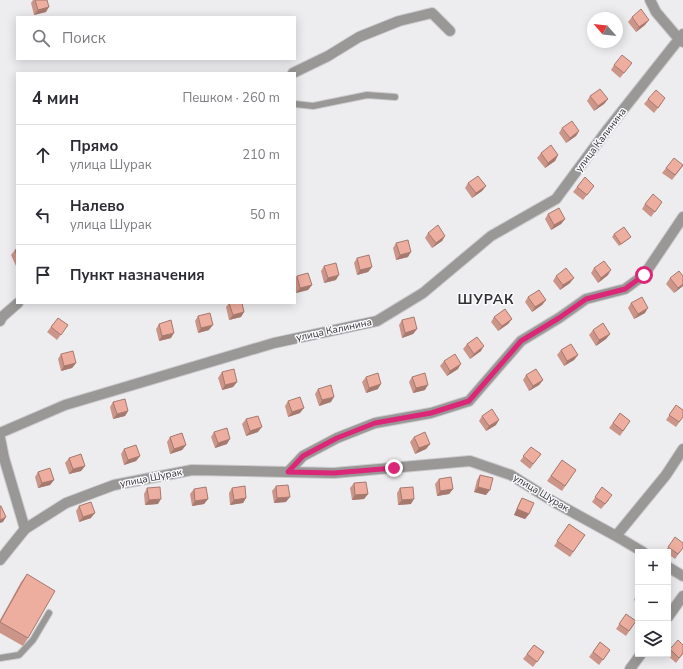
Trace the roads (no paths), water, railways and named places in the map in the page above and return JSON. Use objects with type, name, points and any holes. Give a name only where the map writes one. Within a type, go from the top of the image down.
[{"type":"street","points":[[650,0],[656,12],[682,38]]},
{"type":"street","points":[[295,72],[328,56],[359,37],[399,21],[432,13],[450,32]]},
{"type":"street","name":"улица Калинина","points":[[0,433],[65,405],[274,343],[377,321],[423,293],[491,236],[556,199],[607,130],[682,38]]},
{"type":"street","points":[[288,472],[303,456],[337,438],[375,423],[431,413],[469,401],[521,341],[559,318],[586,299],[625,289],[644,275],[683,217]]},
{"type":"street","points":[[0,321],[2,317],[17,304]]},
{"type":"street","points":[[0,438],[4,458],[25,529]]},
{"type":"street","points":[[616,536],[666,475],[683,449]]},
{"type":"street","name":"улица Шурак","points":[[0,560],[25,529],[66,503],[114,485],[192,470],[334,473],[470,462],[511,475],[554,502],[638,549]]},
{"type":"street","points":[[671,569],[683,576]]},
{"type":"street","points":[[671,613],[683,596]]},
{"type":"street","points":[[630,669],[639,657]]},
{"type":"lane","points":[[296,104],[313,106],[367,95],[395,97]]},
{"type":"lane","points":[[0,658],[19,655],[33,640],[49,613]]},
{"type":"district","name":"ШУРАК","points":[[486,299]]}]
